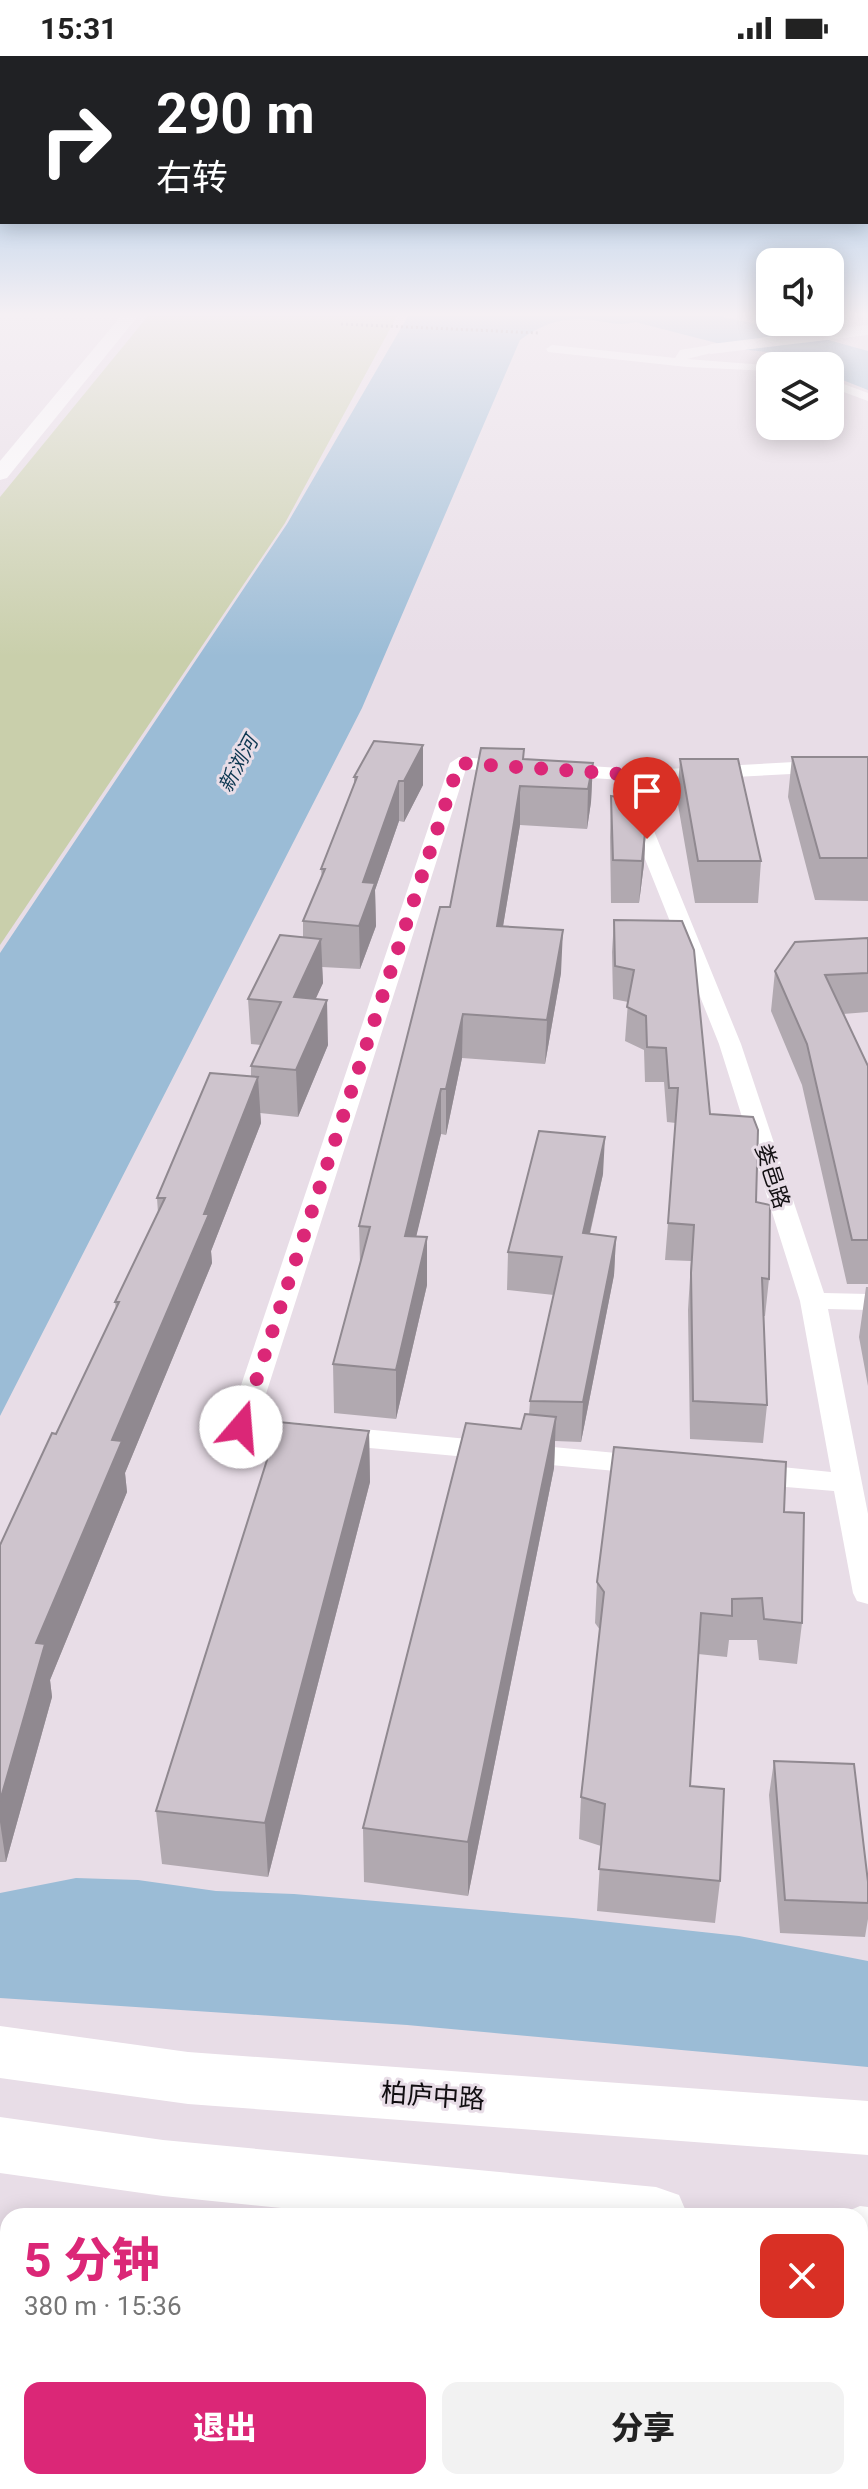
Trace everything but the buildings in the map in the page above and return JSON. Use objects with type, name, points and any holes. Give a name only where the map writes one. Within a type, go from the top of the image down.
[{"type":"main road","points":[[3,466],[34,430]]},
{"type":"main road","name":"柏庐中路","points":[[0,2052],[188,2078],[868,2128]]},
{"type":"main road","points":[[0,2145],[163,2168],[574,2208]]},
{"type":"street","points":[[671,1467],[241,1427],[459,763],[649,776],[868,764]]},
{"type":"street","name":"娄邑路","points":[[649,776],[635,809],[730,1044],[813,1301],[868,1593]]},
{"type":"street","points":[[813,1301],[868,1302]]},
{"type":"street","points":[[735,1473],[846,1483]]},
{"type":"green space","points":[[55,430],[336,430],[285,523],[0,945],[0,497]]},
{"type":"water","name":"新浏河","points":[[342,430],[482,430],[362,708],[0,1416],[0,953],[287,524]]},
{"type":"water","points":[[76,1878],[138,1880],[216,1891],[294,1894],[573,1918],[739,1936],[868,1961],[868,2067],[407,2025],[0,1998],[0,1893]]},
{"type":"route","points":[[241,1427],[459,763],[649,776],[635,809],[647,839]]}]
